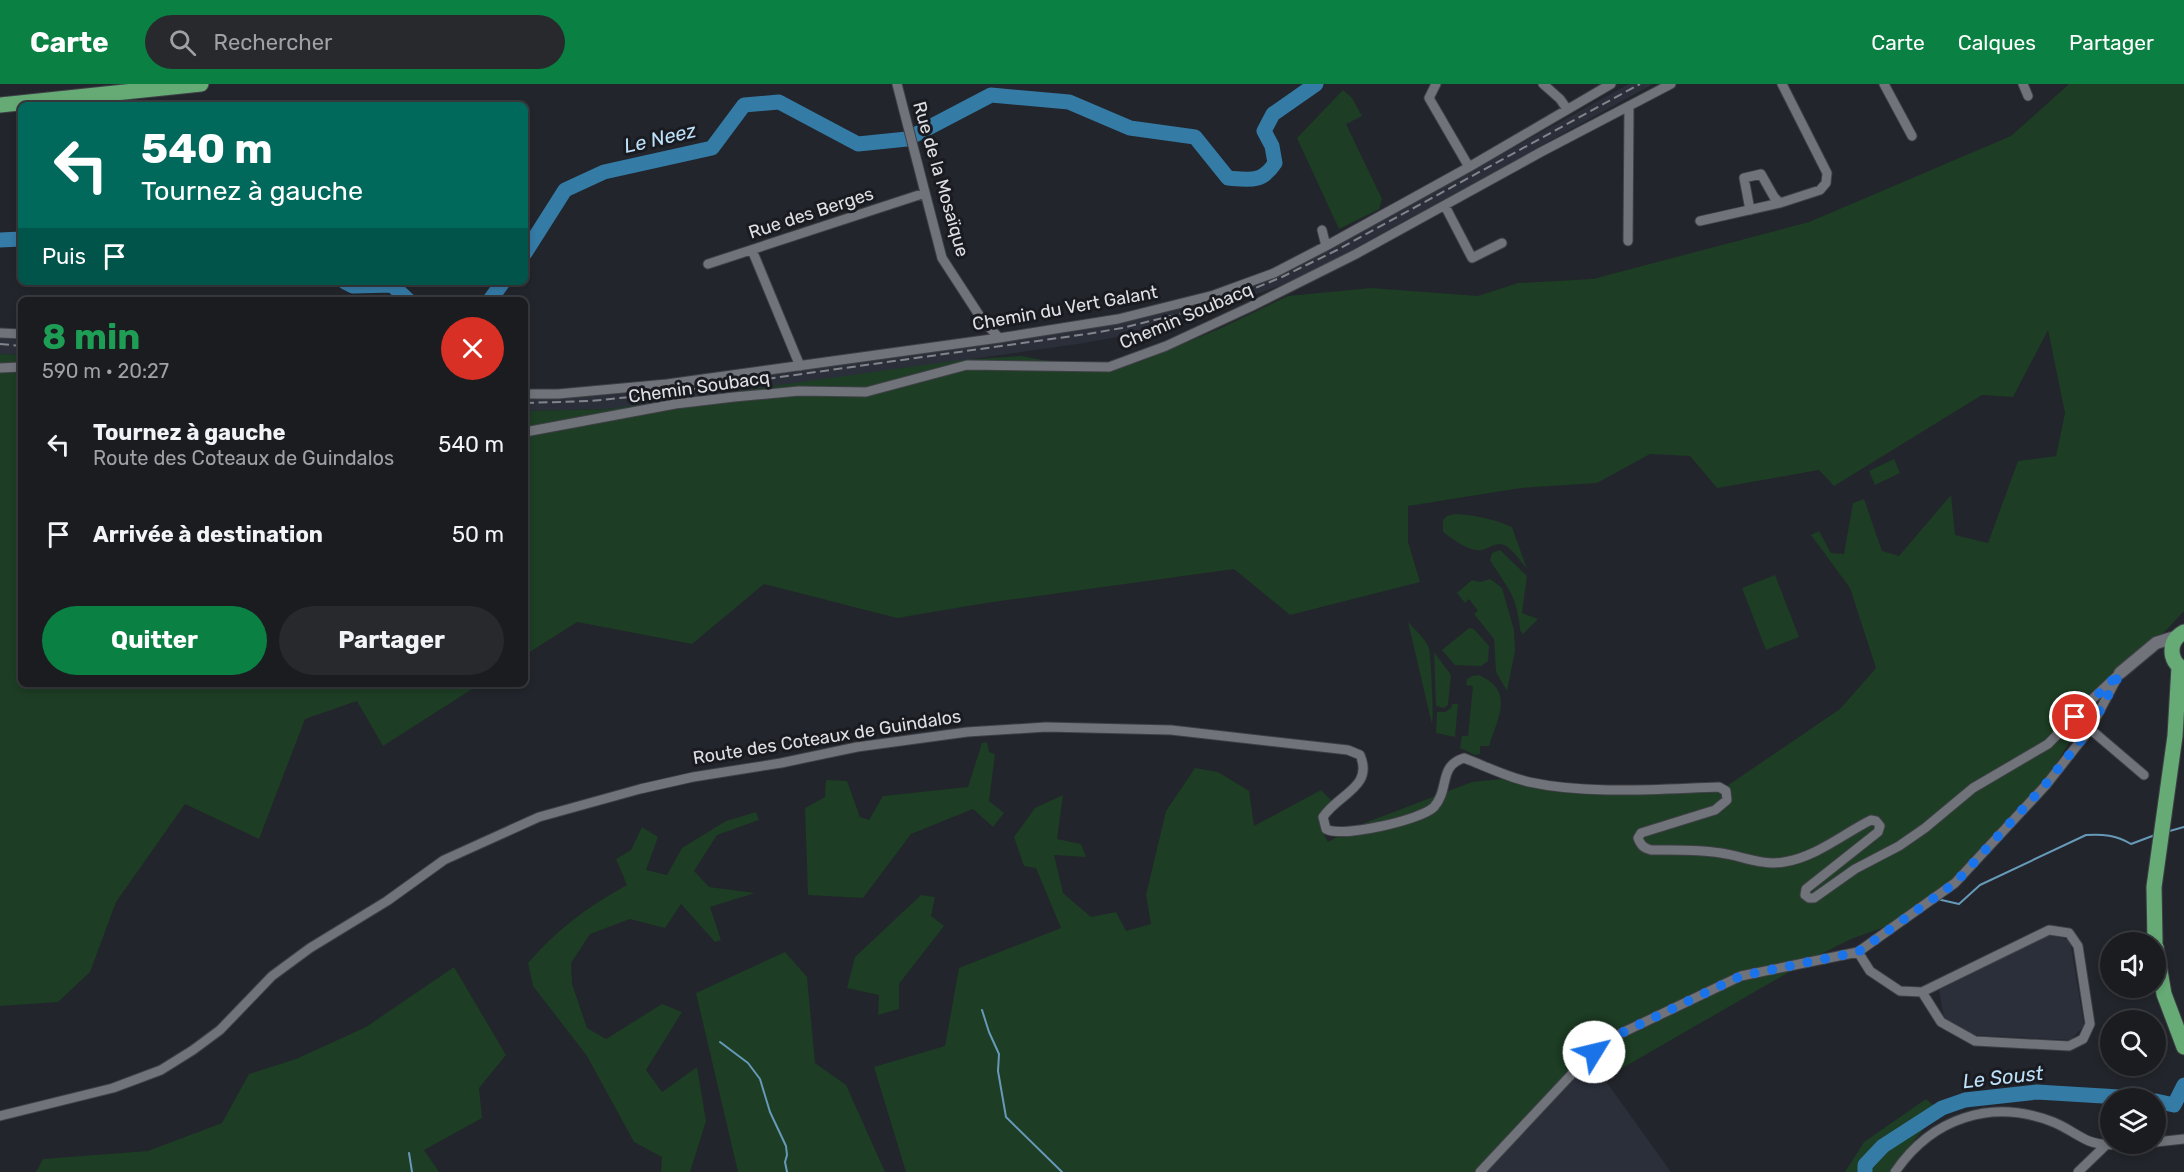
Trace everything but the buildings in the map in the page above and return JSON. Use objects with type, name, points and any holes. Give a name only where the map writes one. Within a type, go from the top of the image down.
[{"type":"main road","points":[[29,102],[201,84]]},
{"type":"main road","points":[[0,105],[18,103]]},
{"type":"main road","points":[[2155,932],[2154,887],[2175,736],[2179,665],[2172,646],[2181,634]]},
{"type":"main road","points":[[2175,736],[2184,706]]},
{"type":"main road","points":[[2166,998],[2184,1047]]},
{"type":"street","name":"Rue de la Mosaïque","points":[[897,84],[942,258],[981,318],[999,338]]},
{"type":"street","points":[[1436,84],[1429,98],[1469,167]]},
{"type":"street","points":[[1543,84],[1560,99],[1567,109]]},
{"type":"street","name":"Chemin du Vert Galant","points":[[528,393],[558,394],[667,384],[999,338],[1118,319],[1214,295],[1274,273],[1326,246],[1469,167],[1611,84]]},
{"type":"street","name":"Chemin Soubacq","points":[[528,431],[675,404],[734,397],[799,391],[866,392],[967,365],[1109,367],[1166,346],[1250,308],[1356,254],[1671,84]]},
{"type":"street","points":[[1700,220],[1780,203],[1820,190],[1826,183],[1827,173],[1782,84]]},
{"type":"street","points":[[1884,84],[1912,136]]},
{"type":"street","points":[[2023,84],[2028,96]]},
{"type":"street","points":[[1628,241],[1629,106]]},
{"type":"street","points":[[1750,210],[1744,178],[1761,174],[1780,203]]},
{"type":"street","name":"Rue des Berges","points":[[708,264],[925,193]]},
{"type":"street","points":[[1445,206],[1472,258],[1502,243]]},
{"type":"street","points":[[1322,230],[1326,246]]},
{"type":"street","points":[[752,250],[800,366]]},
{"type":"street","points":[[0,333],[18,334]]},
{"type":"street","points":[[0,368],[18,368]]},
{"type":"street","name":"Route des Coteaux de Guindalos","points":[[0,1116],[113,1088],[160,1070],[193,1050],[219,1030],[272,976],[310,948],[387,901],[444,860],[538,817],[693,777],[782,763],[857,747],[967,732],[1046,727],[1171,730],[1348,750],[1360,755],[1364,766],[1359,784],[1330,806],[1323,817],[1326,829],[1340,833],[1420,816],[1432,809],[1441,798],[1448,768],[1455,761],[1464,758],[1526,781],[1562,788],[1719,787],[1726,791],[1727,800],[1715,810],[1641,833],[1638,838],[1640,844],[1652,850],[1720,853],[1768,863],[1784,862],[1843,838],[1871,820],[1876,821],[1880,826],[1878,832],[1806,889],[1805,895],[1814,898],[1855,869],[1899,846],[1925,828],[1973,788],[2049,744],[2120,673],[2156,643],[2181,634]]},
{"type":"street","points":[[2145,653],[2162,651],[2179,665]]},
{"type":"street","points":[[1480,1172],[1607,1040],[1741,976],[1858,952],[1955,883],[2046,784],[2090,729],[2120,673]]},
{"type":"street","points":[[2090,729],[2144,776]]},
{"type":"street","points":[[1858,952],[1870,971],[1900,992],[1922,992],[2049,930],[2068,933],[2078,946],[2090,1024],[2083,1039],[2069,1046],[1975,1041],[1941,1022],[1922,992]]},
{"type":"street","points":[[1895,1172],[1907,1154],[1942,1126],[1979,1113],[2019,1111],[2054,1122],[2091,1142],[2100,1144]]},
{"type":"street","points":[[2166,1141],[2184,1139]]},
{"type":"street","points":[[2078,1172],[2100,1151]]},
{"type":"shaded area","points":[[1629,84],[1653,84],[1330,262],[1281,285],[1196,317],[1123,336],[1078,344],[651,404],[608,409],[528,411],[528,398],[609,395],[670,389],[1121,323],[1176,310],[1283,272],[1313,258]]},
{"type":"shaded area","points":[[0,338],[18,340],[18,355],[0,354]]},
{"type":"shaded area","points":[[2049,935],[2070,940],[2084,1026],[2070,1040],[1973,1035],[1944,1018],[1939,990]]},
{"type":"shaded area","points":[[1592,1062],[1671,1172],[1475,1172],[1523,1124]]},
{"type":"green space","points":[[2069,84],[2184,84],[2184,611],[2158,639],[2111,675],[2049,775],[1953,883],[1904,920],[1851,939],[1817,956],[1605,1078],[1592,1062],[1523,1124],[1475,1172],[906,1172],[874,1067],[945,1046],[959,968],[1061,928],[1036,868],[1024,866],[1014,837],[1035,808],[1063,795],[1057,839],[1081,844],[1086,857],[1054,855],[1063,893],[1091,917],[1116,912],[1126,931],[1151,924],[1146,895],[1166,811],[1195,768],[1218,772],[1249,791],[1254,826],[1321,790],[1331,800],[1320,827],[1328,842],[1357,826],[1472,782],[1502,779],[1576,793],[1724,788],[1840,709],[1876,668],[1850,588],[1811,535],[1819,531],[1831,553],[1844,554],[1853,503],[1864,499],[1882,551],[1899,556],[1951,495],[1955,535],[1988,543],[2018,461],[2056,456],[2065,413],[2048,330],[2013,397],[1982,395],[1834,486],[1819,470],[1717,488],[1690,456],[1650,454],[1597,483],[1521,488],[1408,506],[1408,542],[1420,582],[1290,615],[1234,569],[986,603],[897,618],[764,584],[692,644],[577,622],[528,653],[528,411],[608,409],[960,360],[1021,356],[1102,371],[1139,362],[1219,329],[1288,296],[1371,288],[1478,296],[1518,283],[1593,279],[1809,222],[2011,136]]},
{"type":"green space","points":[[1343,90],[1352,98],[1362,116],[1346,124],[1382,199],[1379,209],[1339,229],[1297,138]]},
{"type":"green space","points":[[0,354],[18,355],[18,687],[475,687],[383,746],[357,701],[305,719],[259,839],[185,804],[116,902],[90,972],[58,1002],[0,1006]]},
{"type":"green space","points":[[1894,459],[1900,473],[1875,485],[1869,471]]},
{"type":"green space","points":[[1455,514],[1484,518],[1512,527],[1527,569],[1504,545],[1472,549],[1443,532],[1443,520]]},
{"type":"green space","points":[[1500,550],[1527,576],[1522,613],[1538,619],[1523,634],[1520,630],[1514,599],[1490,560],[1492,553]]},
{"type":"green space","points":[[1775,575],[1799,637],[1766,650],[1742,588]]},
{"type":"green space","points":[[1490,579],[1502,588],[1514,630],[1515,651],[1507,691],[1496,672],[1494,639],[1474,614],[1478,611],[1469,599],[1465,603],[1457,593],[1472,580],[1480,582]]},
{"type":"green space","points":[[1408,622],[1429,648],[1432,724]]},
{"type":"green space","points":[[1469,628],[1474,629],[1489,646],[1488,661],[1481,666],[1455,665],[1442,650]]},
{"type":"green space","points":[[1434,652],[1451,675],[1448,705],[1444,708],[1436,706]]},
{"type":"green space","points":[[1479,675],[1490,681],[1497,689],[1501,706],[1489,746],[1480,746],[1480,754],[1475,755],[1460,748],[1462,736],[1468,736],[1473,686],[1466,685],[1467,679]]},
{"type":"green space","points":[[1452,704],[1458,704],[1455,737],[1436,733],[1437,712],[1445,712],[1451,708]]},
{"type":"green space","points":[[987,742],[989,752],[995,754],[989,801],[1004,813],[993,827],[973,809],[911,834],[863,898],[808,895],[805,808],[825,797],[826,780],[847,781],[860,817],[869,820],[883,796],[968,787],[982,743]]},
{"type":"green space","points":[[756,812],[759,820],[717,835],[694,871],[709,887],[755,893],[710,907],[721,940],[715,942],[681,904],[665,928],[630,919],[590,934],[571,963],[572,984],[587,1028],[606,1039],[662,1004],[682,1012],[646,1070],[662,1092],[697,1067],[706,1121],[690,1172],[661,1172],[662,1157],[634,1142],[587,1056],[533,986],[528,963],[574,919],[627,885],[616,859],[631,850],[642,827],[658,837],[646,870],[667,875],[682,848],[726,821]]},
{"type":"green space","points":[[921,895],[935,897],[931,916],[944,926],[899,984],[899,1009],[878,1015],[879,995],[847,988],[855,957]]},
{"type":"green space","points":[[785,952],[807,977],[815,1063],[846,1085],[885,1172],[738,1172],[696,993]]},
{"type":"green space","points":[[454,967],[506,1055],[479,1088],[482,1118],[424,1150],[439,1172],[36,1172],[43,1159],[148,1151],[222,1123],[249,1074],[296,1059],[366,1027]]},
{"type":"green space","points":[[1926,1099],[1939,1110],[1889,1172],[1845,1172],[1864,1142]]},
{"type":"waterway","name":"Le Neez","points":[[528,248],[565,190],[604,172],[712,148],[744,105],[779,102],[858,144],[907,139],[991,95],[1069,102],[1130,128],[1195,137],[1228,178],[1255,179],[1265,174],[1275,163],[1272,146],[1264,131],[1273,114],[1316,84]]},
{"type":"waterway","name":"Le Neez","points":[[0,240],[18,239]]},
{"type":"waterway","name":"Le Neez","points":[[351,285],[392,285]]},
{"type":"waterway","name":"Le Neez","points":[[392,285],[405,297]]},
{"type":"waterway","name":"Le Neez","points":[[492,297],[501,285]]},
{"type":"waterway","points":[[2166,832],[2184,827]]},
{"type":"waterway","points":[[1937,899],[1959,904],[1980,885],[2086,835],[2109,836],[2131,844],[2155,835]]},
{"type":"waterway","points":[[982,1010],[999,1054],[998,1071],[1006,1117],[1062,1172]]},
{"type":"waterway","points":[[720,1042],[748,1063],[760,1079],[770,1112],[786,1146],[787,1172]]},
{"type":"waterway","name":"Le Soust","points":[[2166,1103],[2174,1105],[2184,1085]]},
{"type":"waterway","name":"Le Soust","points":[[1865,1172],[1865,1165],[1883,1146],[1942,1108],[1965,1100],[2037,1092],[2100,1096]]},
{"type":"waterway","points":[[409,1153],[412,1172]]},
{"type":"railway","points":[[528,403],[591,401],[659,394],[1087,334],[1187,312],[1231,298],[1282,277],[1337,250],[1640,84]]},
{"type":"railway","points":[[0,344],[18,346]]},
{"type":"route","points":[[1594,1052],[1607,1040],[1741,976],[1858,952],[1955,883],[2046,784],[2090,729],[2120,673],[2075,717]]}]
